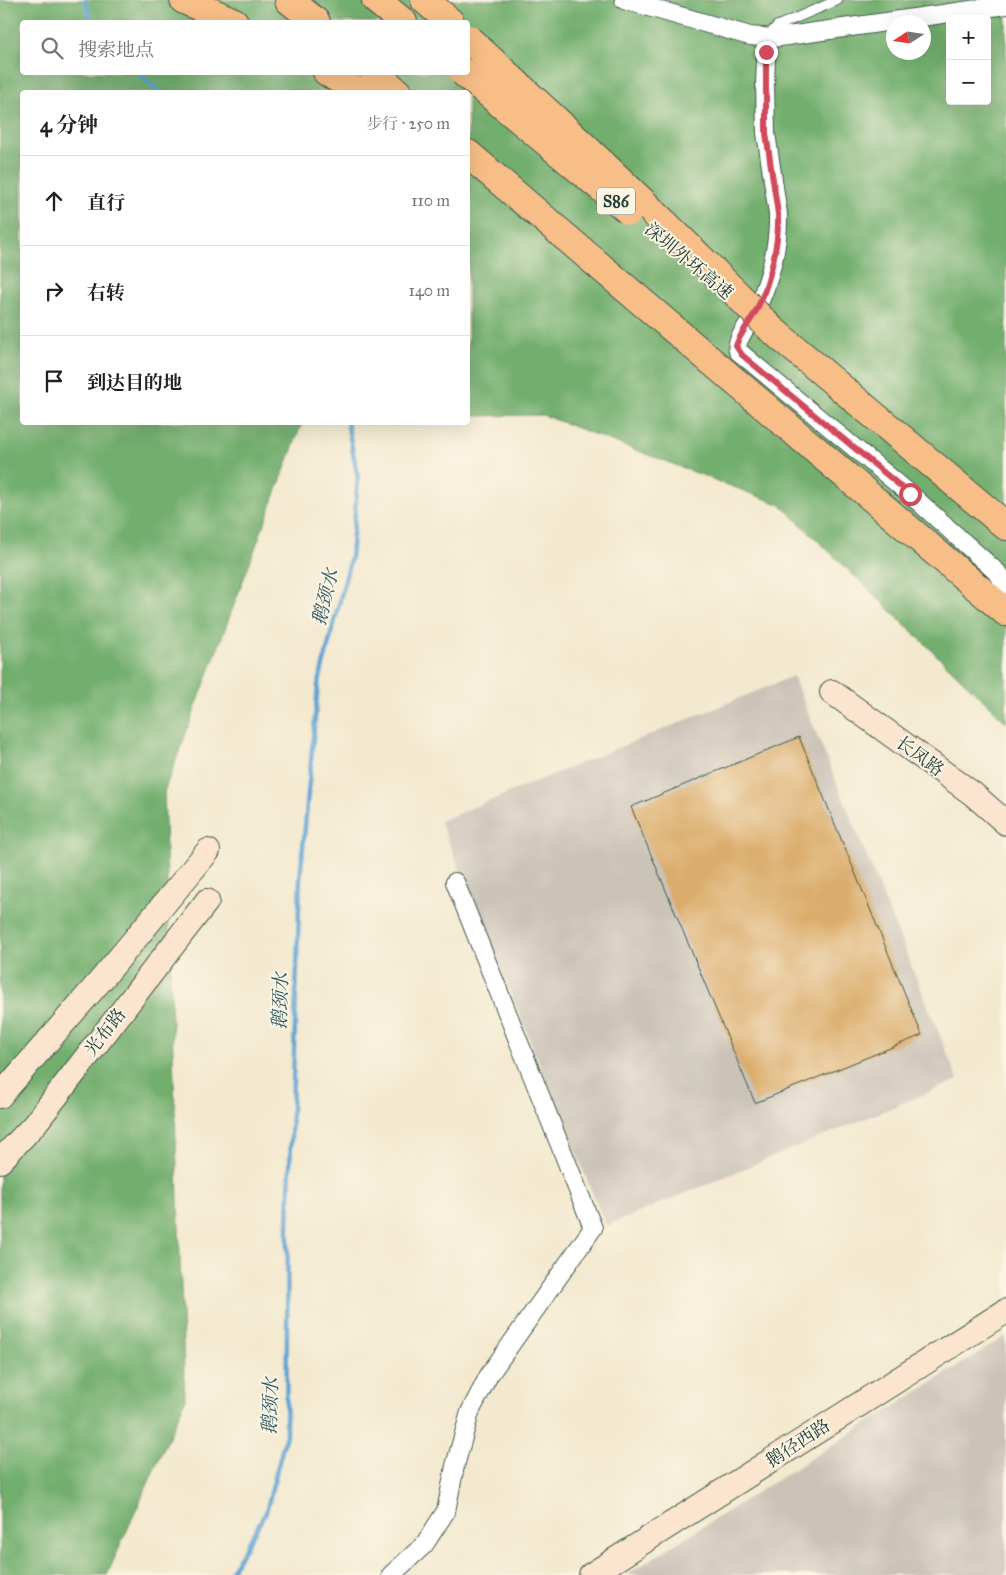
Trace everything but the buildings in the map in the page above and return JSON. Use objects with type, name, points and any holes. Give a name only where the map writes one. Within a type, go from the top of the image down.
[{"type":"highway","points":[[184,0],[229,20]]},
{"type":"highway","points":[[289,0],[314,20]]},
{"type":"highway","points":[[376,0],[401,20]]},
{"type":"highway","points":[[425,0],[448,20]]},
{"type":"highway","points":[[470,41],[641,199],[771,329]]},
{"type":"highway","points":[[332,75],[356,90]]},
{"type":"highway","points":[[377,75],[395,90]]},
{"type":"highway","name":"深圳外环高速","points":[[467,75],[1006,526]]},
{"type":"highway","points":[[470,156],[1006,612]]},
{"type":"highway","points":[[470,169],[561,234]]},
{"type":"street","points":[[624,0],[750,36],[767,38],[797,36],[1006,5]]},
{"type":"street","points":[[767,38],[765,83],[766,133],[778,214],[777,243],[761,301],[750,324],[737,342],[738,351],[910,494],[1004,580]]},
{"type":"street","name":"长凤路","points":[[1006,807],[836,686],[1006,823]]},
{"type":"street","name":"光布路","points":[[0,1096],[101,980],[208,851]]},
{"type":"street","points":[[391,1575],[424,1545],[446,1511],[455,1466],[470,1412],[489,1375],[593,1228],[455,882]]},
{"type":"street","name":"光布路","points":[[0,1161],[34,1125],[207,901]]},
{"type":"street","name":"鹅径西路","points":[[591,1575],[1006,1311]]},
{"type":"lane","points":[[767,38],[777,26],[838,0]]},
{"type":"shaded area","points":[[793,676],[958,1080],[606,1226],[440,821]]},
{"type":"shaded area","points":[[1006,1336],[1006,1575],[626,1575]]},
{"type":"green space","points":[[0,0],[1006,0],[1006,722],[781,505],[543,415],[470,416],[470,90],[20,90],[20,425],[301,425],[164,792],[185,1401],[107,1575],[0,1575]]},
{"type":"waterway","name":"鹅颈水","points":[[85,0],[90,20]]},
{"type":"waterway","name":"鹅颈水","points":[[140,75],[158,90]]},
{"type":"waterway","name":"鹅颈水","points":[[229,1575],[266,1512],[286,1435],[288,1225],[300,880],[318,685],[351,557],[358,478],[348,425]]},
{"type":"route","points":[[766,52],[766,133],[778,214],[777,243],[761,301],[750,324],[736,346],[742,355],[910,494]]}]
